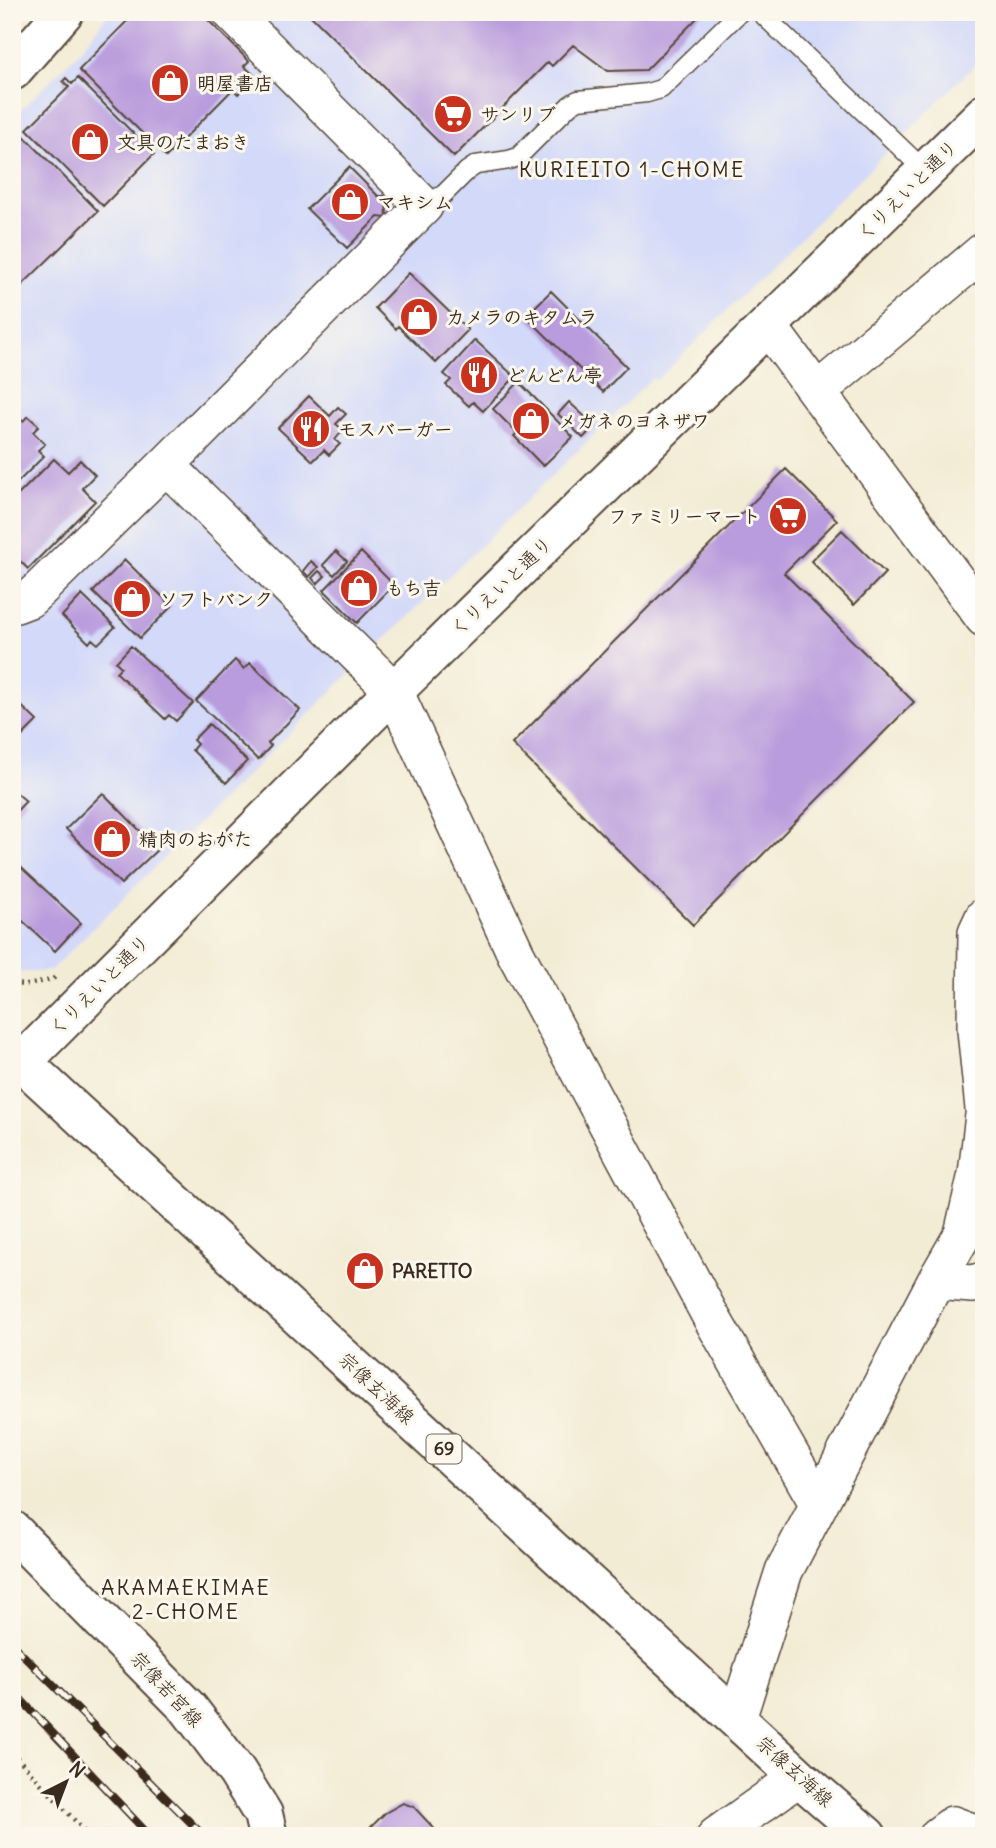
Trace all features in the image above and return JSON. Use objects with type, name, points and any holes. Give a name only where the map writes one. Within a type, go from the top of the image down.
[{"type":"main road","points":[[12,71],[64,12]]},
{"type":"main road","name":"くりえいと通り","points":[[15,1063],[984,114]]},
{"type":"main road","name":"宗像玄海線","points":[[15,1063],[867,1836]]},
{"type":"main road","name":"宗像若宮線","points":[[12,1530],[189,1709],[237,1772],[263,1814],[268,1836]]},
{"type":"street","points":[[12,602],[16,604],[29,598],[40,589],[424,206],[231,12]]},
{"type":"street","points":[[818,391],[984,251]]},
{"type":"street","points":[[768,326],[984,618]]},
{"type":"street","points":[[166,465],[394,691],[516,954],[710,1315],[818,1503]]},
{"type":"street","points":[[984,917],[978,932],[984,1109]]},
{"type":"street","points":[[737,1719],[783,1571],[963,1234],[977,1174],[984,1115]]},
{"type":"street","points":[[936,1281],[972,1284],[984,1281]]},
{"type":"street","points":[[716,1836],[799,1777]]},
{"type":"street","points":[[938,1836],[953,1825],[983,1836]]},
{"type":"lane","points":[[424,206],[444,194],[476,165],[518,157],[578,100],[647,93],[661,89],[740,12]]},
{"type":"lane","points":[[760,12],[925,171]]},
{"type":"path","points":[[12,984],[29,985],[53,979],[63,970]]},
{"type":"path","points":[[12,1752],[89,1836]]},
{"type":"shaded area","points":[[109,12],[984,12],[984,56],[657,380],[652,378],[333,690],[50,971],[12,973],[12,117],[79,52]]},
{"type":"building","name":"明屋書店","points":[[136,12],[200,12],[249,61],[244,66],[255,76],[238,94],[233,89],[166,157],[79,70]]},
{"type":"building","name":"サンリブ","points":[[307,12],[703,12],[646,70],[608,71],[573,45],[552,66],[548,62],[454,157]]},
{"type":"building","name":"文具のたまおき","points":[[66,78],[72,84],[78,78],[154,154],[103,206],[27,129],[69,87],[63,81]]},
{"type":"building","points":[[17,129],[98,211],[12,295],[12,134]]},
{"type":"building","name":"マキシム","points":[[349,167],[378,196],[386,196],[387,218],[378,217],[347,248],[307,209]]},
{"type":"building","name":"カメラのキタムラ","points":[[409,273],[468,330],[436,363],[375,308]]},
{"type":"building","points":[[551,291],[627,367],[603,392],[526,316]]},
{"type":"building","name":"どんどん亭","points":[[475,340],[515,377],[483,411],[473,402],[469,406],[446,385],[451,380],[444,374]]},
{"type":"building","name":"メガネのヨネザワ","points":[[519,382],[573,437],[543,466],[514,436],[517,433],[493,409]]},
{"type":"building","name":"モスバーガー","points":[[309,396],[330,416],[338,407],[346,414],[336,424],[343,430],[335,440],[340,444],[329,455],[324,450],[313,461],[278,428]]},
{"type":"building","points":[[569,402],[595,426],[583,438],[558,414]]},
{"type":"building","points":[[12,411],[23,421],[28,416],[39,426],[33,432],[45,444],[38,450],[44,456],[16,484],[12,480]]},
{"type":"building","points":[[54,459],[68,472],[80,460],[95,475],[82,488],[95,501],[28,569],[12,553],[12,501]]},
{"type":"building","points":[[786,469],[837,520],[784,573],[914,702],[693,925],[512,744]]},
{"type":"building","points":[[842,530],[885,573],[854,605],[811,561]]},
{"type":"building","points":[[336,551],[347,561],[334,575],[323,565]]},
{"type":"building","name":"もち吉","points":[[361,552],[394,585],[357,623],[324,590]]},
{"type":"building","name":"ソフトバンク","points":[[125,560],[172,606],[140,638],[93,592]]},
{"type":"building","points":[[311,561],[318,567],[309,577],[303,571]]},
{"type":"building","points":[[319,571],[325,576],[317,584],[312,578]]},
{"type":"building","points":[[82,595],[115,627],[98,644],[92,639],[89,643],[62,616]]},
{"type":"building","points":[[131,646],[193,703],[176,721],[169,715],[165,719],[116,672],[121,667],[116,662]]},
{"type":"building","points":[[235,660],[244,669],[250,663],[300,710],[268,743],[271,746],[258,760],[196,701]]},
{"type":"building","points":[[12,697],[37,721],[12,746]]},
{"type":"building","points":[[209,724],[247,761],[226,783],[192,750],[197,744],[193,740]]},
{"type":"building","points":[[12,789],[26,801],[12,816]]},
{"type":"building","name":"精肉のおがた","points":[[103,793],[158,849],[121,884],[66,829]]},
{"type":"building","points":[[12,859],[81,923],[55,951],[12,911]]},
{"type":"building","points":[[403,1803],[414,1807],[441,1836],[367,1836],[365,1833],[385,1813]]},
{"type":"railway","points":[[12,1644],[204,1836]]},
{"type":"railway","points":[[12,1690],[150,1836]]},
{"type":"place","name":"明屋書店","points":[[170,83]]},
{"type":"place","name":"サンリブ","points":[[453,114]]},
{"type":"place","name":"文具のたまおき","points":[[90,142]]},
{"type":"place","name":"マキシム","points":[[350,202]]},
{"type":"place","name":"カメラのキタムラ","points":[[419,317]]},
{"type":"place","name":"どんどん亭","points":[[479,375]]},
{"type":"place","name":"メガネのヨネザワ","points":[[531,421]]},
{"type":"place","name":"モスバーガー","points":[[311,429]]},
{"type":"place","name":"ファミリーマート","points":[[788,516]]},
{"type":"place","name":"もち吉","points":[[359,588]]},
{"type":"place","name":"ソフトバンク","points":[[132,599]]},
{"type":"place","name":"精肉のおがた","points":[[112,839]]},
{"type":"place","name":"PARETTO","points":[[365,1271]]},
{"type":"district","name":"KURIEITO 1-CHOME","points":[[632,170]]},
{"type":"district","name":"AKAMAEKIMAE 2-CHOME","points":[[186,1600]]}]
